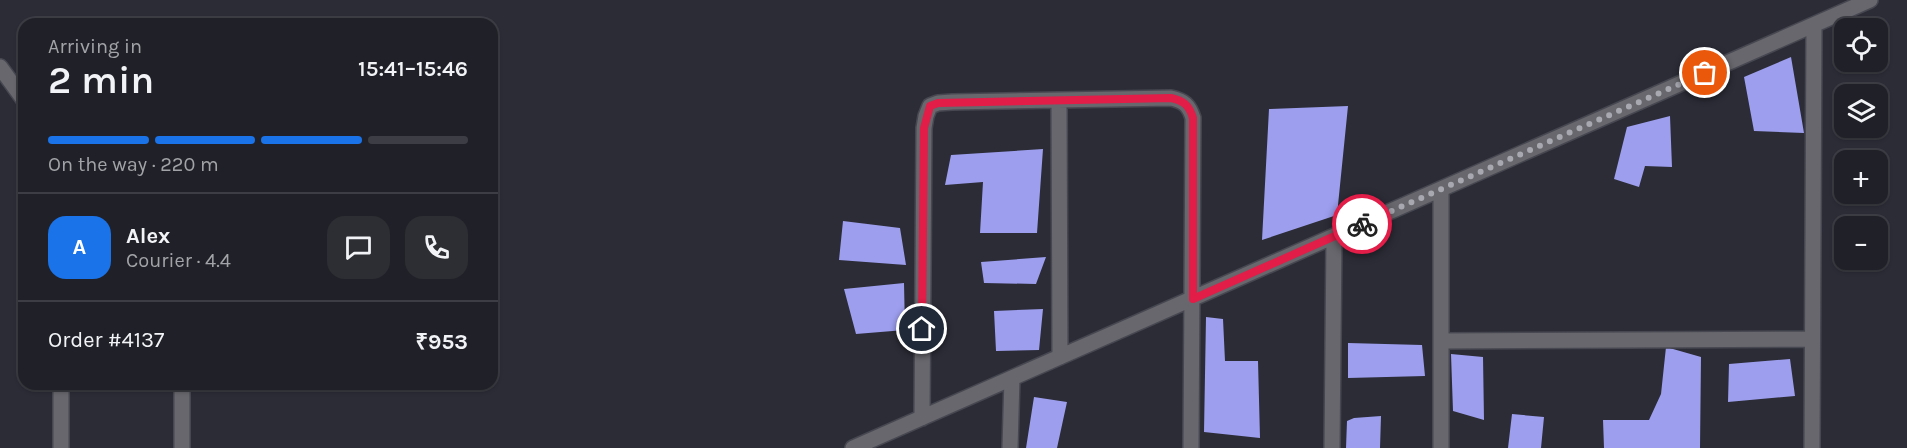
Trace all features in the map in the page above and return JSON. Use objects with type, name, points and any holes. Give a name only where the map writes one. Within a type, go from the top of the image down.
[{"type":"street","points":[[853,448],[1870,0]]},
{"type":"street","points":[[1812,448],[1814,25]]},
{"type":"street","points":[[0,67],[18,92]]},
{"type":"street","points":[[922,418],[924,128],[930,106],[952,102],[1171,98],[1183,100],[1189,107],[1193,118],[1191,448]]},
{"type":"street","points":[[1059,100],[1060,357]]},
{"type":"street","points":[[1441,448],[1442,189]]},
{"type":"street","points":[[1332,448],[1334,237]]},
{"type":"street","points":[[1441,341],[1812,339]]},
{"type":"street","points":[[1010,448],[1012,378]]},
{"type":"street","points":[[61,390],[61,448]]},
{"type":"street","points":[[182,390],[182,448]]},
{"type":"building","points":[[1791,57],[1804,133],[1754,131],[1744,77]]},
{"type":"building","points":[[1348,106],[1337,215],[1262,240],[1269,109]]},
{"type":"building","points":[[1670,116],[1672,167],[1645,166],[1639,187],[1614,179],[1627,127]]},
{"type":"building","points":[[1043,149],[1037,233],[980,233],[983,182],[945,185],[951,155]]},
{"type":"building","points":[[843,221],[900,228],[906,265],[839,260]]},
{"type":"building","points":[[1046,257],[1036,284],[984,283],[981,262]]},
{"type":"building","points":[[904,283],[905,330],[856,334],[844,289]]},
{"type":"building","points":[[1043,309],[1039,350],[996,351],[994,311]]},
{"type":"building","points":[[1206,317],[1223,319],[1225,361],[1258,361],[1260,438],[1204,432]]},
{"type":"building","points":[[1348,343],[1422,345],[1425,376],[1348,378]]},
{"type":"building","points":[[1666,347],[1701,357],[1700,448],[1604,448],[1603,420],[1649,420],[1661,394]]},
{"type":"building","points":[[1451,354],[1483,357],[1484,420],[1453,411]]},
{"type":"building","points":[[1790,359],[1795,396],[1728,402],[1729,364]]},
{"type":"building","points":[[1034,397],[1067,402],[1057,448],[1026,448]]},
{"type":"building","points":[[1512,414],[1544,417],[1541,448],[1508,448]]},
{"type":"building","points":[[1381,416],[1380,448],[1346,448],[1347,421],[1354,418]]},
{"type":"way so far","points":[[1362,224],[1705,73]]},
{"type":"route","points":[[922,329],[924,128],[930,106],[938,103],[1171,98],[1183,100],[1189,107],[1193,118],[1193,299],[1362,224]]}]
